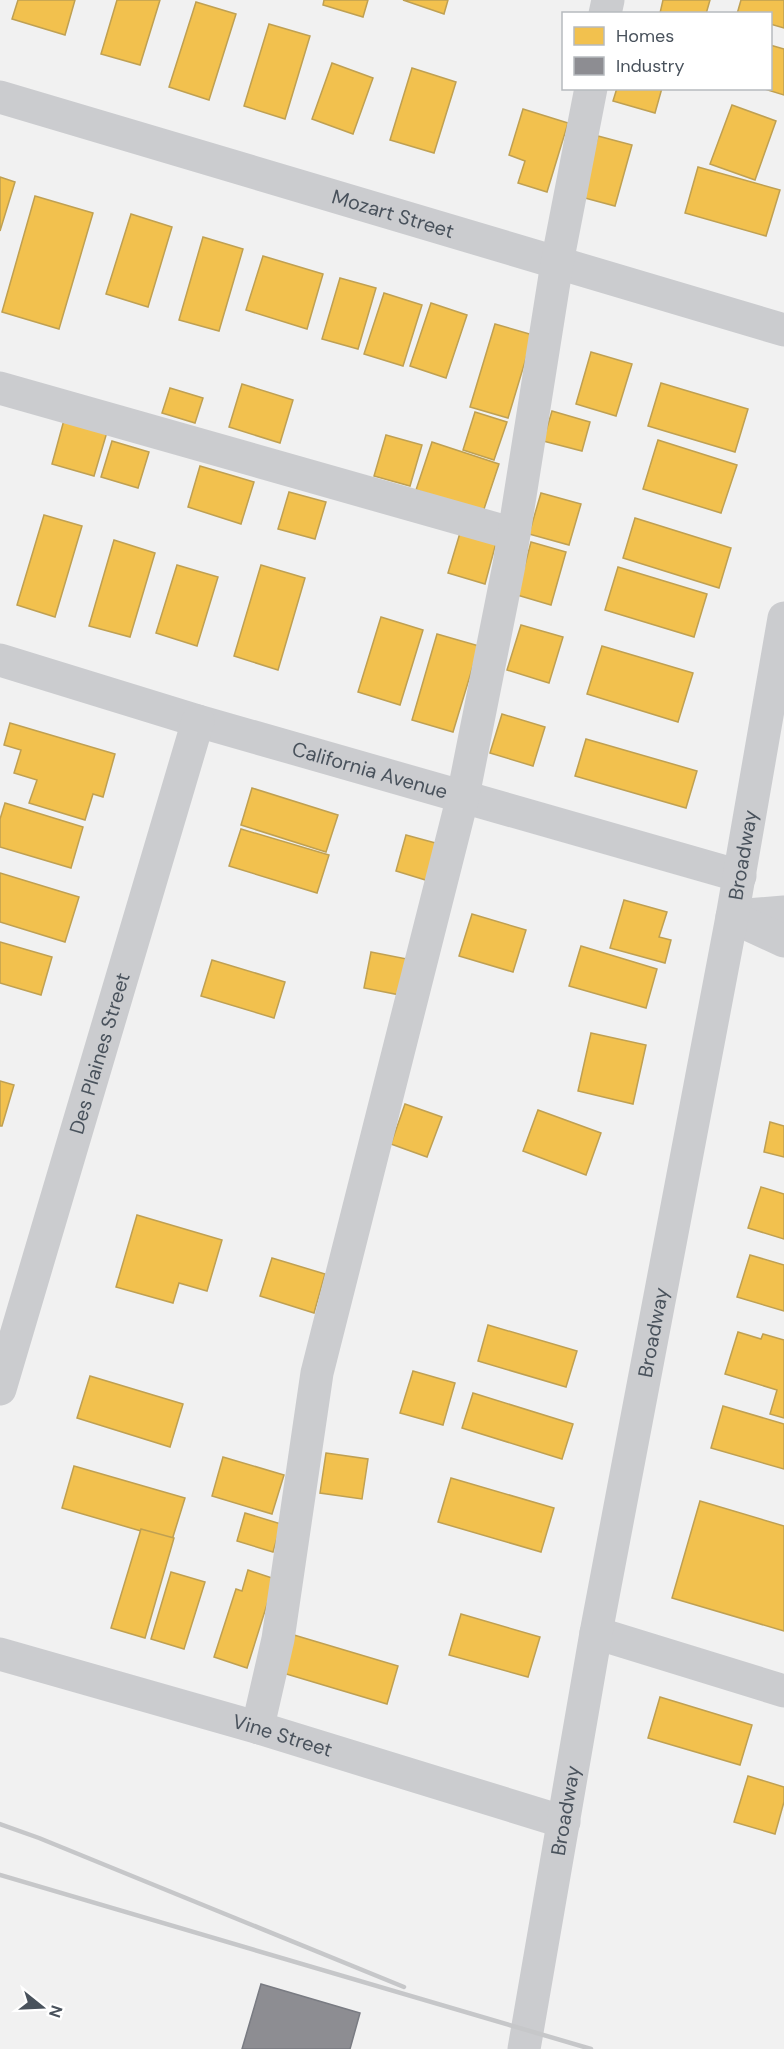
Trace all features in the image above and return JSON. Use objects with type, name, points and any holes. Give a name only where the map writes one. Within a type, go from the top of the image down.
[{"type":"street","points":[[259,1728],[278,1639],[317,1373],[463,796],[514,534],[557,263],[591,90]]},
{"type":"street","name":"Mozart Street","points":[[0,97],[784,330]]},
{"type":"street","points":[[0,388],[514,534]]},
{"type":"street","name":"Broadway","points":[[524,2049],[596,1633],[740,876],[784,618]]},
{"type":"street","name":"California Avenue","points":[[0,660],[198,721],[740,876]]},
{"type":"street","name":"Des Plaines Street","points":[[0,1389],[198,721]]},
{"type":"street","points":[[732,917],[784,912]]},
{"type":"street","points":[[732,917],[784,941]]},
{"type":"street","points":[[596,1633],[784,1691]]},
{"type":"street","name":"Vine Street","points":[[0,1654],[259,1728],[564,1822]]},
{"type":"building: Homes","points":[[18,0],[75,0],[65,35],[12,19]]},
{"type":"building: Homes","points":[[117,0],[160,0],[140,65],[101,54]]},
{"type":"building: Homes","points":[[324,0],[368,0],[363,17],[323,5]]},
{"type":"building: Homes","points":[[403,0],[448,0],[444,14]]},
{"type":"building: Homes","points":[[663,0],[710,0],[707,12],[660,12]]},
{"type":"building: Homes","points":[[741,0],[784,0],[784,28],[772,25],[772,12],[738,12]]},
{"type":"building: Homes","points":[[196,2],[236,14],[209,100],[169,87]]},
{"type":"building: Homes","points":[[269,24],[310,36],[285,119],[244,106]]},
{"type":"building: Homes","points":[[772,46],[784,49],[784,95],[768,90],[772,90]]},
{"type":"building: Homes","points":[[332,63],[373,78],[353,134],[312,119]]},
{"type":"building: Homes","points":[[412,68],[456,82],[434,153],[390,140]]},
{"type":"building: Homes","points":[[616,90],[661,90],[655,113],[613,101]]},
{"type":"building: Homes","points":[[732,105],[776,121],[755,180],[710,164]]},
{"type":"building: Homes","points":[[523,109],[568,123],[547,192],[518,183],[525,161],[509,155]]},
{"type":"building: Homes","points":[[598,136],[632,145],[615,206],[581,197]]},
{"type":"building: Homes","points":[[698,167],[780,190],[766,236],[685,213]]},
{"type":"building: Homes","points":[[0,177],[15,182],[0,231]]},
{"type":"building: Homes","points":[[35,196],[93,213],[59,329],[2,312]]},
{"type":"building: Homes","points":[[131,214],[172,227],[148,307],[106,294]]},
{"type":"building: Homes","points":[[203,237],[243,249],[219,331],[179,320]]},
{"type":"building: Homes","points":[[263,256],[323,274],[307,329],[246,310]]},
{"type":"building: Homes","points":[[340,278],[376,288],[358,349],[322,339]]},
{"type":"building: Homes","points":[[384,293],[422,305],[403,366],[364,354]]},
{"type":"building: Homes","points":[[431,303],[467,315],[446,378],[410,366]]},
{"type":"building: Homes","points":[[495,324],[533,335],[508,418],[470,407]]},
{"type":"building: Homes","points":[[591,352],[632,364],[616,416],[576,404]]},
{"type":"building: Homes","points":[[661,383],[748,409],[735,452],[648,426]]},
{"type":"building: Homes","points":[[242,384],[293,400],[280,443],[229,427]]},
{"type":"building: Homes","points":[[170,388],[203,398],[195,423],[162,413]]},
{"type":"building: Homes","points":[[552,411],[590,422],[582,451],[543,441]]},
{"type":"building: Homes","points":[[475,412],[507,422],[494,460],[463,450]]},
{"type":"building: Homes","points":[[64,420],[107,432],[94,476],[52,464]]},
{"type":"building: Homes","points":[[386,435],[422,445],[410,486],[374,476]]},
{"type":"building: Homes","points":[[658,440],[737,465],[721,513],[643,489]]},
{"type":"building: Homes","points":[[112,441],[149,452],[138,488],[101,477]]},
{"type":"building: Homes","points":[[432,442],[499,464],[483,512],[416,490]]},
{"type":"building: Homes","points":[[200,466],[254,482],[241,524],[188,507]]},
{"type":"building: Homes","points":[[289,492],[326,502],[315,539],[278,529]]},
{"type":"building: Homes","points":[[541,493],[581,504],[569,545],[529,534]]},
{"type":"building: Homes","points":[[44,515],[82,526],[55,617],[17,605]]},
{"type":"building: Homes","points":[[635,518],[731,548],[719,588],[623,558]]},
{"type":"building: Homes","points":[[460,533],[496,543],[485,584],[448,573]]},
{"type":"building: Homes","points":[[114,540],[155,553],[130,637],[89,626]]},
{"type":"building: Homes","points":[[531,542],[566,552],[551,605],[517,595]]},
{"type":"building: Homes","points":[[177,565],[218,577],[197,646],[156,633]]},
{"type":"building: Homes","points":[[261,565],[305,578],[278,670],[234,656]]},
{"type":"building: Homes","points":[[618,567],[707,594],[694,637],[605,610]]},
{"type":"building: Homes","points":[[381,617],[423,630],[400,705],[358,692]]},
{"type":"building: Homes","points":[[521,625],[563,637],[549,683],[507,670]]},
{"type":"building: Homes","points":[[437,634],[479,646],[453,732],[412,720]]},
{"type":"building: Homes","points":[[602,646],[693,673],[678,722],[587,694]]},
{"type":"building: Homes","points":[[502,714],[545,727],[533,766],[490,753]]},
{"type":"building: Homes","points":[[10,723],[115,754],[103,797],[93,794],[85,820],[29,803],[37,780],[14,773],[21,750],[4,745]]},
{"type":"building: Homes","points":[[586,739],[697,771],[686,808],[575,776]]},
{"type":"building: Homes","points":[[252,788],[338,815],[326,852],[241,825]]},
{"type":"building: Homes","points":[[5,803],[83,827],[71,868],[0,847],[0,819]]},
{"type":"building: Homes","points":[[241,829],[329,855],[317,893],[229,866]]},
{"type":"building: Homes","points":[[406,835],[443,845],[432,882],[396,871]]},
{"type":"building: Homes","points":[[0,873],[79,897],[65,942],[0,922]]},
{"type":"building: Homes","points":[[624,900],[667,912],[659,937],[671,940],[665,963],[610,948]]},
{"type":"building: Homes","points":[[472,914],[526,930],[513,972],[459,956]]},
{"type":"building: Homes","points":[[0,942],[52,957],[41,995],[0,983]]},
{"type":"building: Homes","points":[[581,946],[657,969],[646,1008],[569,986]]},
{"type":"building: Homes","points":[[371,952],[407,959],[400,995],[364,988]]},
{"type":"building: Homes","points":[[212,960],[285,982],[274,1018],[201,996]]},
{"type":"building: Homes","points":[[591,1033],[646,1045],[633,1104],[578,1091]]},
{"type":"building: Homes","points":[[0,1081],[14,1085],[2,1126],[0,1126]]},
{"type":"building: Homes","points":[[405,1104],[442,1117],[427,1157],[391,1144]]},
{"type":"building: Homes","points":[[538,1110],[601,1133],[586,1175],[523,1151]]},
{"type":"building: Homes","points":[[770,1122],[784,1126],[784,1157],[764,1152]]},
{"type":"building: Homes","points":[[761,1187],[784,1194],[784,1239],[748,1228]]},
{"type":"building: Homes","points":[[137,1215],[222,1240],[207,1291],[179,1283],[173,1303],[116,1287]]},
{"type":"building: Homes","points":[[750,1255],[784,1265],[784,1311],[737,1297]]},
{"type":"building: Homes","points":[[272,1258],[325,1274],[314,1313],[260,1296]]},
{"type":"building: Homes","points":[[488,1325],[577,1351],[566,1387],[478,1361]]},
{"type":"building: Homes","points":[[738,1332],[761,1339],[763,1334],[784,1340],[784,1418],[770,1414],[777,1390],[725,1374]]},
{"type":"building: Homes","points":[[413,1371],[455,1383],[443,1425],[400,1413]]},
{"type":"building: Homes","points":[[90,1376],[183,1404],[170,1447],[77,1418]]},
{"type":"building: Homes","points":[[473,1393],[573,1424],[562,1459],[462,1428]]},
{"type":"building: Homes","points":[[723,1406],[784,1424],[784,1469],[711,1448]]},
{"type":"building: Homes","points":[[326,1453],[368,1459],[362,1499],[320,1493]]},
{"type":"building: Homes","points":[[223,1457],[284,1475],[272,1514],[212,1496]]},
{"type":"building: Homes","points":[[74,1466],[185,1498],[172,1540],[62,1508]]},
{"type":"building: Homes","points":[[451,1478],[554,1508],[541,1552],[438,1522]]},
{"type":"building: Homes","points":[[700,1501],[784,1526],[784,1631],[672,1598]]},
{"type":"building: Homes","points":[[245,1513],[281,1524],[273,1552],[237,1541]]},
{"type":"building: Homes","points":[[141,1529],[174,1538],[145,1638],[111,1628]]},
{"type":"building: Homes","points":[[248,1570],[275,1579],[247,1668],[214,1657],[236,1589],[242,1591]]},
{"type":"building: Homes","points":[[171,1572],[205,1582],[184,1649],[151,1639]]},
{"type":"building: Homes","points":[[461,1614],[540,1637],[528,1677],[449,1655]]},
{"type":"building: Homes","points":[[294,1635],[398,1666],[387,1704],[283,1673]]},
{"type":"building: Homes","points":[[660,1697],[752,1725],[740,1765],[648,1738]]},
{"type":"building: Homes","points":[[748,1776],[784,1787],[784,1802],[775,1834],[734,1822]]},
{"type":"building: Industry","points":[[261,1984],[360,2013],[350,2049],[242,2049]]},
{"type":"railway","points":[[0,1824],[404,1987]]},
{"type":"railway","points":[[0,1875],[591,2049]]}]
